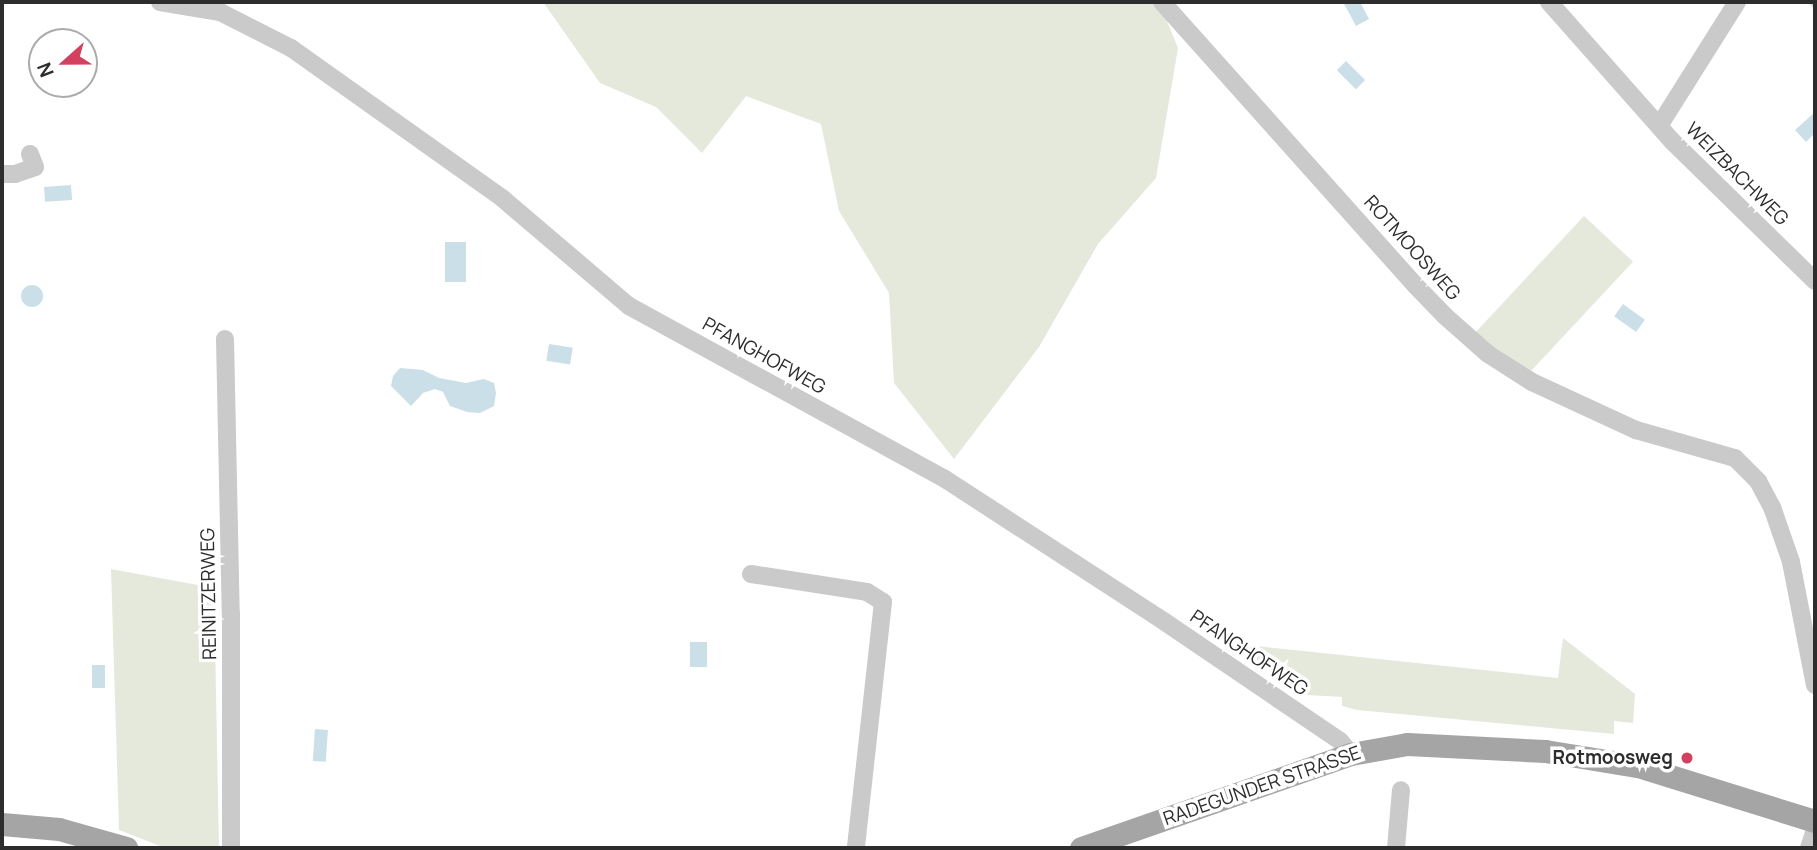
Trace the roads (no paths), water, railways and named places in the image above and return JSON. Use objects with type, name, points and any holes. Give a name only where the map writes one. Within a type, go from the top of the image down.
[{"type":"main road","name":"RADEGUNDER STRASSE","points":[[1081,848],[1351,754],[1406,744],[1545,751],[1648,768],[1815,821]]},
{"type":"main road","points":[[2,824],[60,829],[126,848]]},
{"type":"street","name":"PFANGHOFWEG","points":[[160,2],[220,12],[291,48],[502,198],[629,306],[945,479],[1165,622],[1333,736],[1351,754]]},
{"type":"street","name":"ROTMOOSWEG","points":[[1162,2],[1415,285],[1444,316],[1488,354],[1532,382],[1636,430],[1735,458],[1758,481],[1772,506],[1791,562],[1815,685]]},
{"type":"street","name":"WEIZBACHWEG","points":[[1549,2],[1659,126],[1815,281]]},
{"type":"street","name":"WEIZBACHWEG","points":[[1659,126],[1737,2]]},
{"type":"street","points":[[2,174],[15,174],[35,167],[30,154]]},
{"type":"street","name":"REINITZERWEG","points":[[225,339],[232,614],[231,848]]},
{"type":"street","points":[[751,575],[867,592],[883,602],[856,848]]},
{"type":"street","points":[[1396,848],[1401,790]]},
{"type":"street","points":[[1809,848],[1815,830]]},
{"type":"water","points":[[1343,2],[1360,2],[1369,19],[1356,26]]},
{"type":"water","points":[[1346,61],[1365,80],[1356,89],[1337,70]]},
{"type":"water","points":[[1815,112],[1815,133],[1806,142],[1795,130]]},
{"type":"water","points":[[71,185],[72,200],[45,202],[44,187]]},
{"type":"water","points":[[445,242],[466,242],[466,282],[445,282]]},
{"type":"water","points":[[32,285],[40,288],[43,296],[40,304],[32,307],[24,304],[21,296],[24,288]]},
{"type":"water","points":[[1623,304],[1645,320],[1636,332],[1614,316]]},
{"type":"water","points":[[549,344],[573,348],[570,365],[546,361]]},
{"type":"water","points":[[400,368],[423,370],[439,378],[466,383],[484,379],[494,383],[494,406],[480,413],[467,412],[450,406],[443,392],[435,389],[423,393],[411,406],[391,386],[393,376]]},
{"type":"water","points":[[690,642],[707,642],[707,667],[690,667]]},
{"type":"water","points":[[92,665],[105,665],[105,688],[92,688]]},
{"type":"water","points":[[315,729],[328,730],[326,762],[313,761]]},
{"type":"waterway","points":[[1811,2],[1815,6]]},
{"type":"place","name":"Rotmoosweg","points":[[1687,758]]}]
